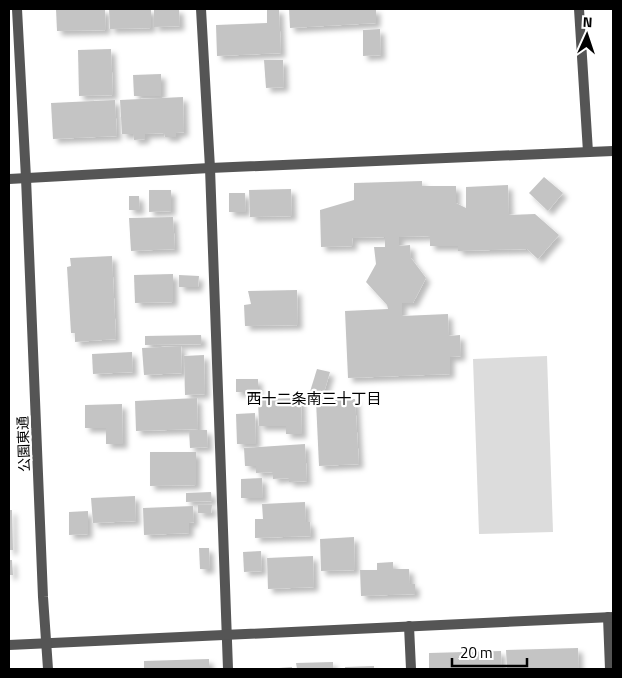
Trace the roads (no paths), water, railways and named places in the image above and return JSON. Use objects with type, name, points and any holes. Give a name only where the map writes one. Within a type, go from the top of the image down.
[{"type":"street","name":"公園東通","points":[[17,9],[26,178],[43,597],[48,669]]},
{"type":"street","points":[[201,9],[210,168],[228,669]]},
{"type":"street","points":[[579,9],[588,152]]},
{"type":"street","points":[[9,179],[210,168],[613,151]]},
{"type":"street","points":[[9,645],[610,617],[610,669]]},
{"type":"street","points":[[409,626],[411,669]]},
{"type":"district","name":"西十二条南三十丁目","points":[[314,398]]}]
